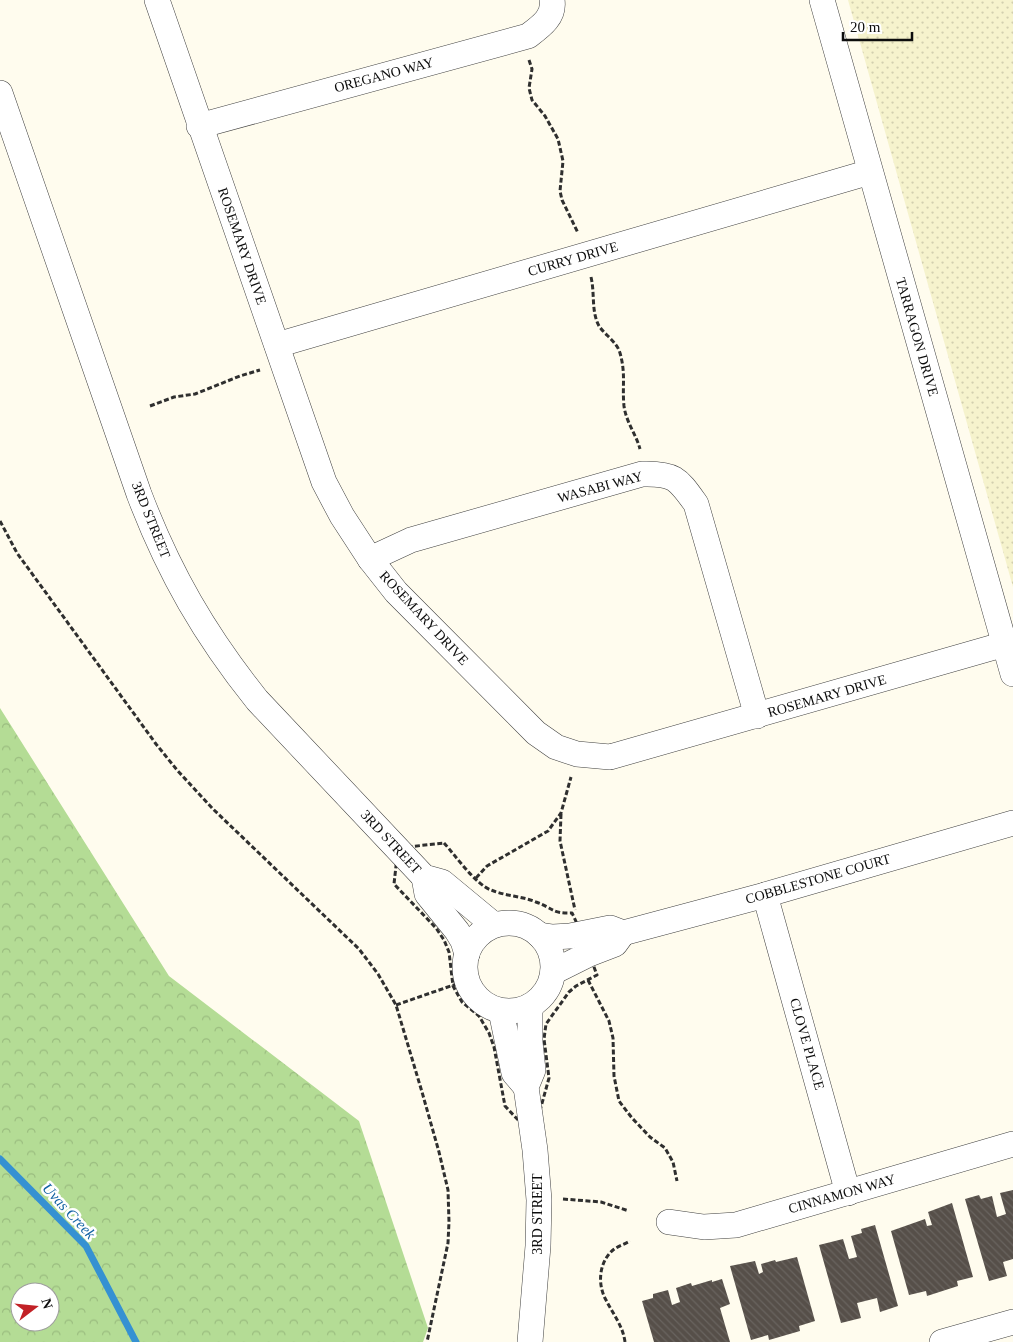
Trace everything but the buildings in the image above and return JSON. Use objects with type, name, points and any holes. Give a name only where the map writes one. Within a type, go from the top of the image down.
[{"type":"street","name":"ROSEMARY DRIVE","points":[[156,0],[324,482],[342,516],[370,559],[396,592],[536,733],[556,746],[577,754],[610,757],[1004,644]]},
{"type":"street","name":"TARRAGON DRIVE","points":[[822,0],[1013,674]]},
{"type":"street","name":"OREGANO WAY","points":[[200,126],[528,36],[546,23],[552,2]]},
{"type":"street","name":"3RD STREET","points":[[0,93],[140,494],[164,556],[183,591],[215,644],[257,700],[424,877],[442,882],[494,925]]},
{"type":"street","name":"CURRY DRIVE","points":[[277,345],[870,172]]},
{"type":"street","name":"WASABI WAY","points":[[370,559],[421,538],[642,474],[660,473],[680,482],[696,504],[757,716]]},
{"type":"street","name":"COBBLESTONE COURT","points":[[539,934],[570,936],[610,928],[623,933],[765,895],[1013,824]]},
{"type":"street","name":"3RD STREET","points":[[424,877],[427,894],[457,931],[463,941],[467,954]]},
{"type":"street","name":"CLOVE PLACE","points":[[765,895],[848,1193]]},
{"type":"street","points":[[509,923],[524,925],[539,934],[547,944],[553,958],[553,972],[549,986],[541,998],[530,1006],[516,1011],[502,1011],[488,1006],[460,983],[465,971],[470,945],[481,933],[494,925],[509,923]]},
{"type":"street","name":"COBBLESTONE COURT","points":[[553,972],[615,944],[623,933]]},
{"type":"street","name":"3RD STREET","points":[[530,1006],[530,1042],[533,1070],[526,1087],[535,1150],[539,1200],[538,1246],[530,1342]]},
{"type":"street","name":"3RD STREET","points":[[502,1011],[514,1073],[526,1087]]},
{"type":"street","name":"CINNAMON WAY","points":[[669,1222],[704,1227],[736,1225],[1013,1144]]},
{"type":"street","points":[[942,1342],[1013,1322]]},
{"type":"path","points":[[528,57],[532,69],[529,88],[532,100],[545,116],[558,139],[563,161],[560,191],[562,200],[581,240]]},
{"type":"path","points":[[591,276],[594,289],[594,314],[600,327],[619,350],[624,368],[624,407],[629,425],[640,449]]},
{"type":"path","points":[[150,406],[174,397],[195,394],[240,376],[266,369]]},
{"type":"path","points":[[0,521],[18,552],[176,770],[358,949],[378,974],[396,1005],[425,1100],[448,1190],[448,1243],[427,1342]]},
{"type":"path","points":[[444,844],[476,879],[489,890],[530,900],[561,914],[574,912],[560,840],[561,813],[573,772]]},
{"type":"path","points":[[476,879],[487,866],[548,831],[561,813]]},
{"type":"path","points":[[394,884],[436,928],[444,940],[460,983],[462,1002],[478,1016],[489,1033],[494,1047],[505,1106]]},
{"type":"path","points":[[548,1078],[544,1040],[546,1024],[569,992],[597,975]]},
{"type":"path","points":[[588,979],[609,1021],[613,1038],[614,1076],[619,1101],[650,1137],[665,1148],[673,1162],[677,1181]]},
{"type":"path","points":[[396,1005],[460,983]]},
{"type":"path","points":[[560,1199],[601,1202],[629,1211]]},
{"type":"path","points":[[625,1342],[623,1331],[604,1298],[600,1280],[604,1262],[614,1249],[630,1241]]},
{"type":"shaded area","points":[[848,0],[1013,0],[1013,587]]},
{"type":"green space","points":[[0,708],[169,976],[359,1121],[428,1328],[423,1342],[0,1342]]},
{"type":"waterway","name":"Uvas Creek","points":[[0,1159],[86,1246],[136,1342]]}]
